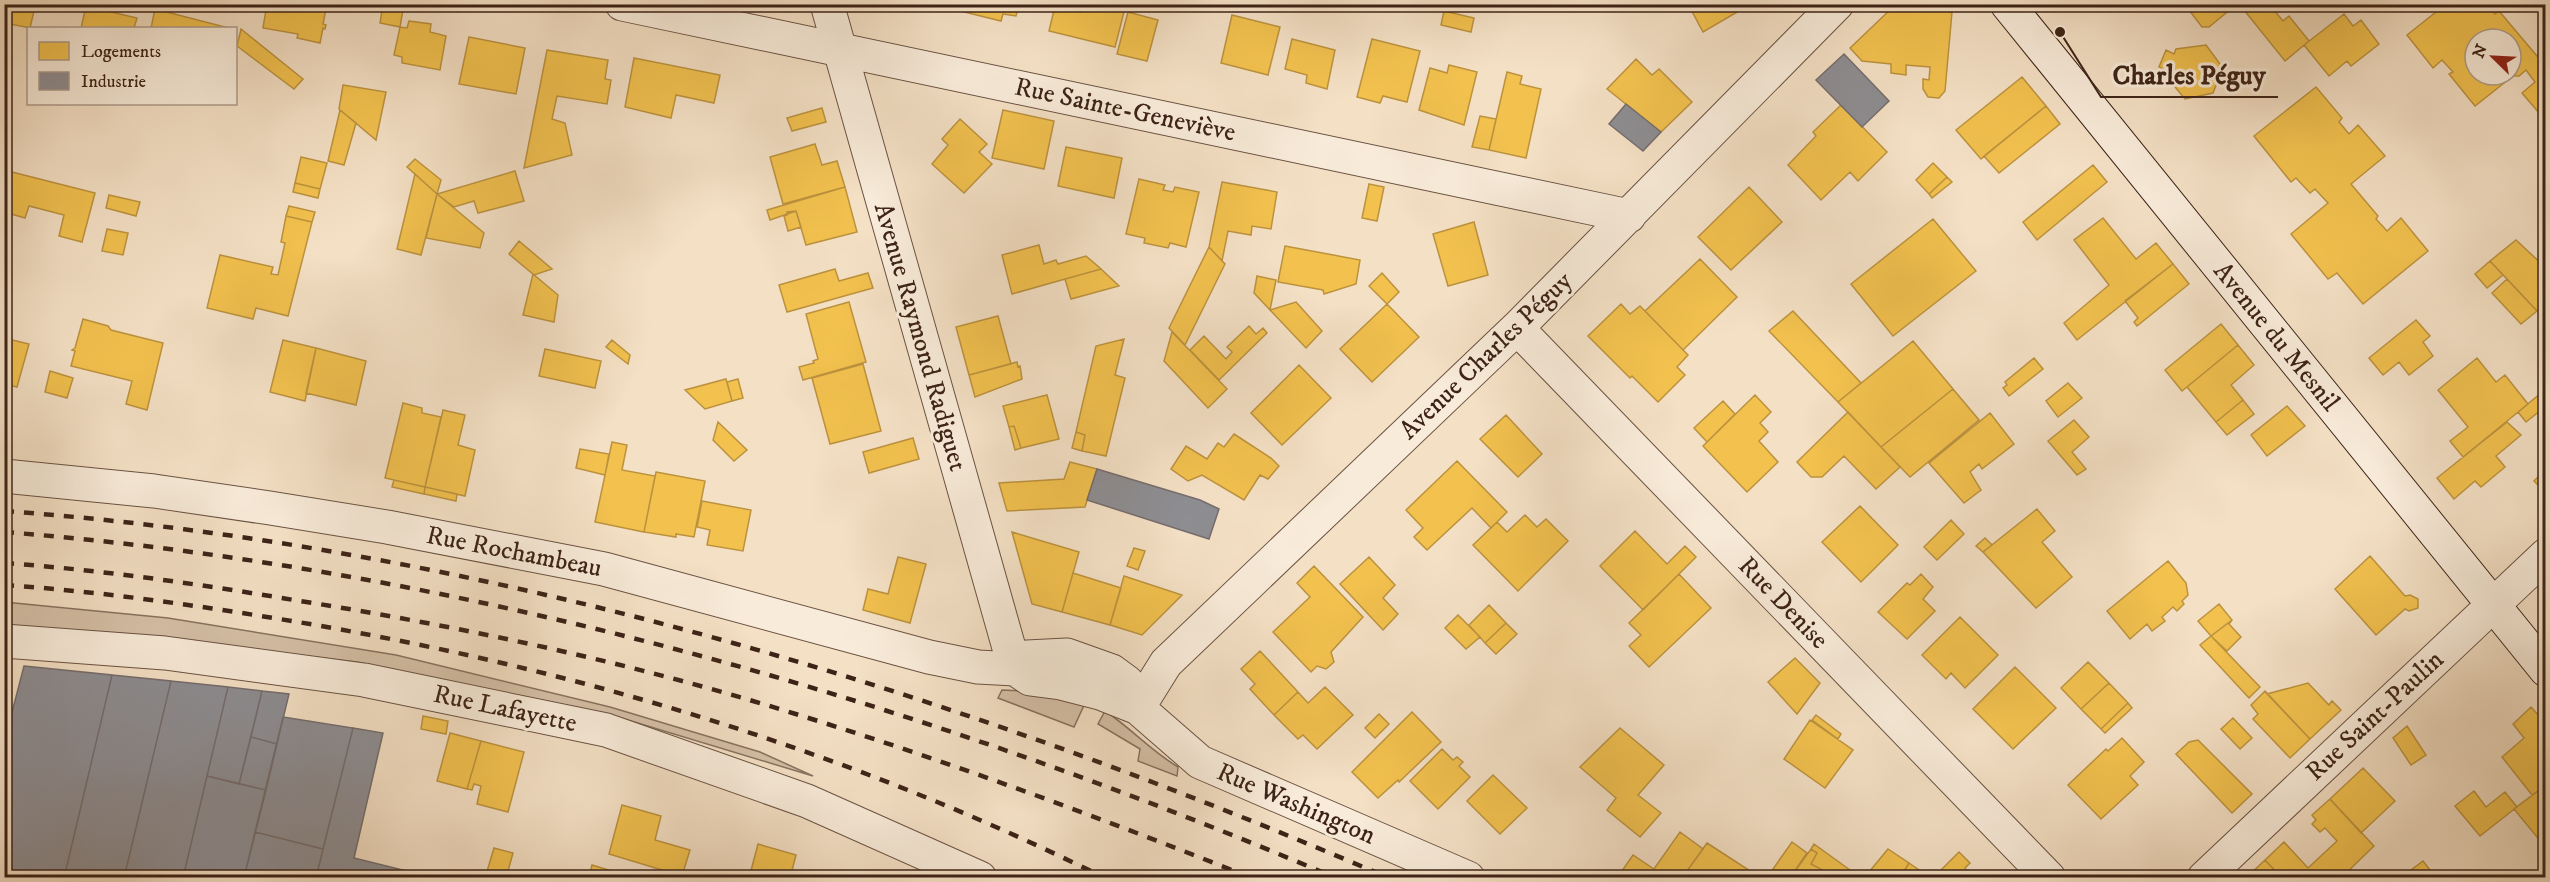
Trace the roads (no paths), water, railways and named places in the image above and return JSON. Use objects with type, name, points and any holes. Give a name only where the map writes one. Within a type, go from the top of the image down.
[{"type":"street","name":"Rue Sainte-Geneviève","points":[[622,4],[1629,216]]},
{"type":"street","name":"Avenue Raymond Radiguet","points":[[827,4],[1015,669]]},
{"type":"street","name":"Avenue Charles Péguy","points":[[1138,708],[1166,663],[1517,328],[1837,4]]},
{"type":"street","name":"Avenue du Mesnil","points":[[2007,4],[2546,670]]},
{"type":"street","name":"Rue Denise","points":[[1517,328],[2049,878]]},
{"type":"street","name":"Rue Rochambeau","points":[[4,476],[154,490],[421,534],[604,569],[929,657],[978,667],[1015,669],[1030,679],[1061,683],[1100,693],[1138,708]]},
{"type":"street","name":"Rue Saint-Paulin","points":[[2204,878],[2546,555]]},
{"type":"street","name":"Rue Lafayette","points":[[4,641],[165,653],[364,680],[606,730],[807,801],[958,873]]},
{"type":"street","name":"Rue Washington","points":[[1138,708],[1200,762],[1468,878]]},
{"type":"railway","points":[[4,511],[183,529],[361,557],[537,593],[712,637],[885,688],[1055,746],[1223,810],[1389,878]]},
{"type":"railway","points":[[4,532],[175,550],[346,576],[516,610],[684,651],[850,699],[1015,753],[1177,813],[1336,878]]},
{"type":"railway","points":[[4,563],[77,569],[222,588],[471,632],[589,657],[705,687],[825,723],[1070,808],[1252,878]]},
{"type":"railway","points":[[4,585],[136,598],[267,617],[376,636],[590,685],[801,750],[904,788],[1005,831],[1105,878]]},
{"type":"place","name":"Charles Péguy","points":[[2060,32]]}]
